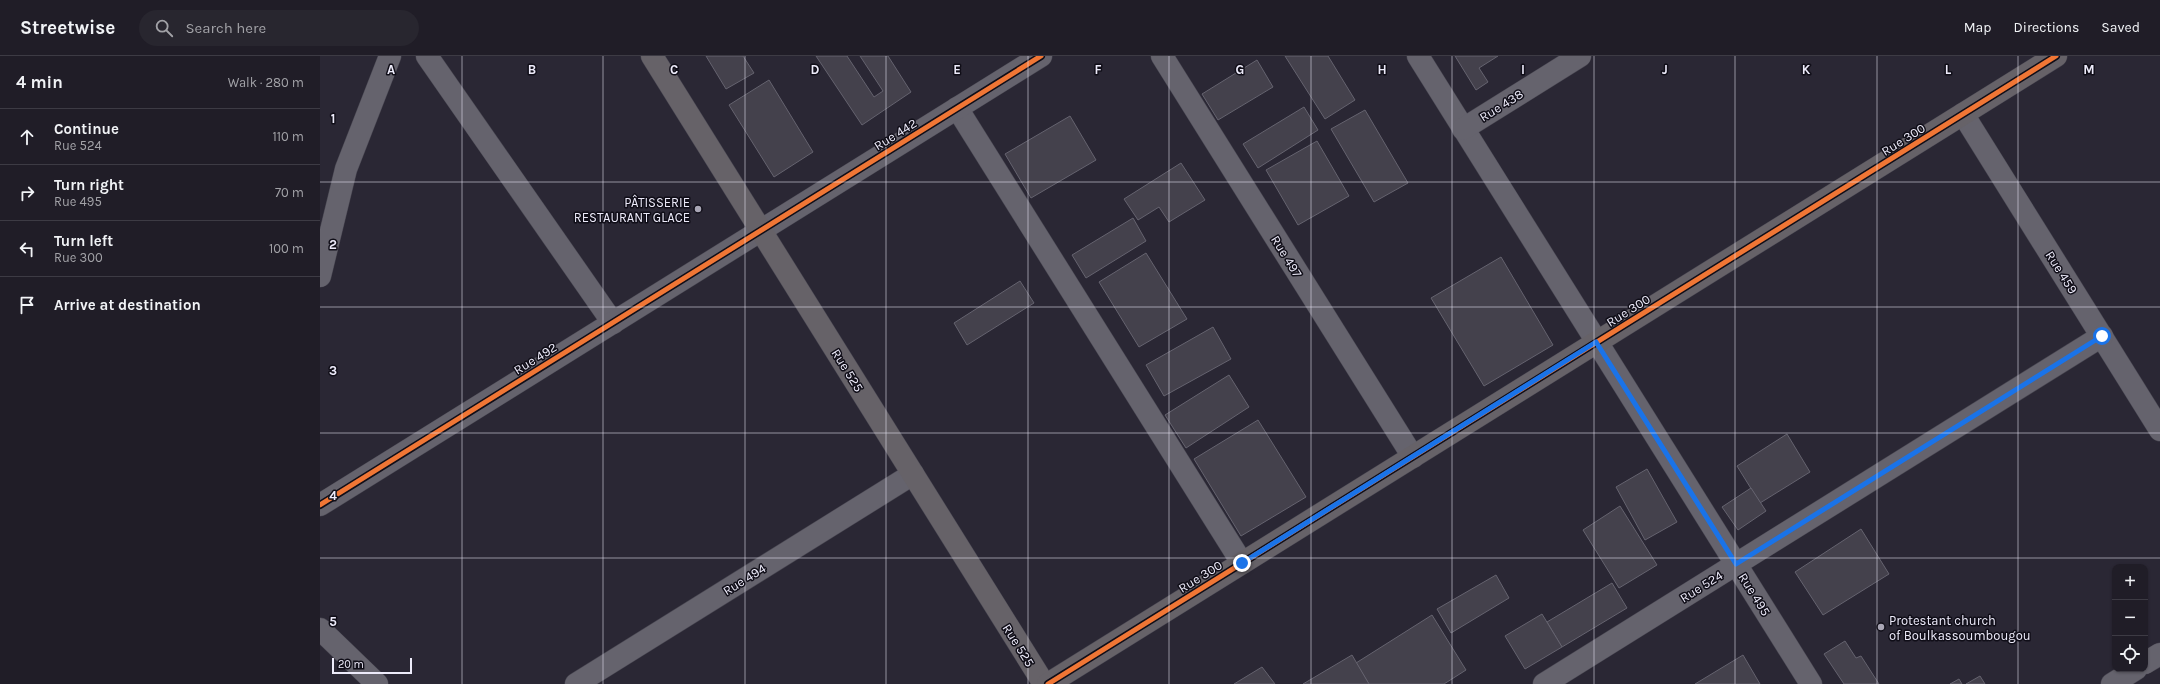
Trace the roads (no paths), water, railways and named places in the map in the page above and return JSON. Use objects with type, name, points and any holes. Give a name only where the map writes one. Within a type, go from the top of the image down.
[{"type":"street","points":[[320,276],[346,169],[390,56]]},
{"type":"street","points":[[427,56],[613,323]]},
{"type":"street","name":"Rue 525","points":[[652,56],[1044,684]]},
{"type":"street","name":"Rue 442","points":[[761,230],[1041,56]]},
{"type":"street","name":"Rue 497","points":[[1162,56],[1412,457]]},
{"type":"street","name":"Rue 495","points":[[1418,56],[1811,684]]},
{"type":"street","name":"Rue 438","points":[[1463,129],[1580,56]]},
{"type":"street","name":"Rue 300","points":[[1048,684],[2056,56]]},
{"type":"street","points":[[957,108],[1242,563]]},
{"type":"street","name":"Rue 459","points":[[1963,114],[2160,430]]},
{"type":"street","name":"Rue 492","points":[[320,505],[761,230]]},
{"type":"street","name":"Rue 524","points":[[1545,684],[2102,336]]},
{"type":"street","name":"Rue 494","points":[[576,684],[912,474]]},
{"type":"street","points":[[320,629],[377,684]]},
{"type":"street","points":[[2148,662],[2160,654]]},
{"type":"street","points":[[2112,684],[2131,672]]},
{"type":"place","name":"PÂTISSERIE RESTAURANT GLACE","points":[[698,209]]},
{"type":"place","name":"Protestant church of Boulkassoumbougou","points":[[1881,627]]}]
